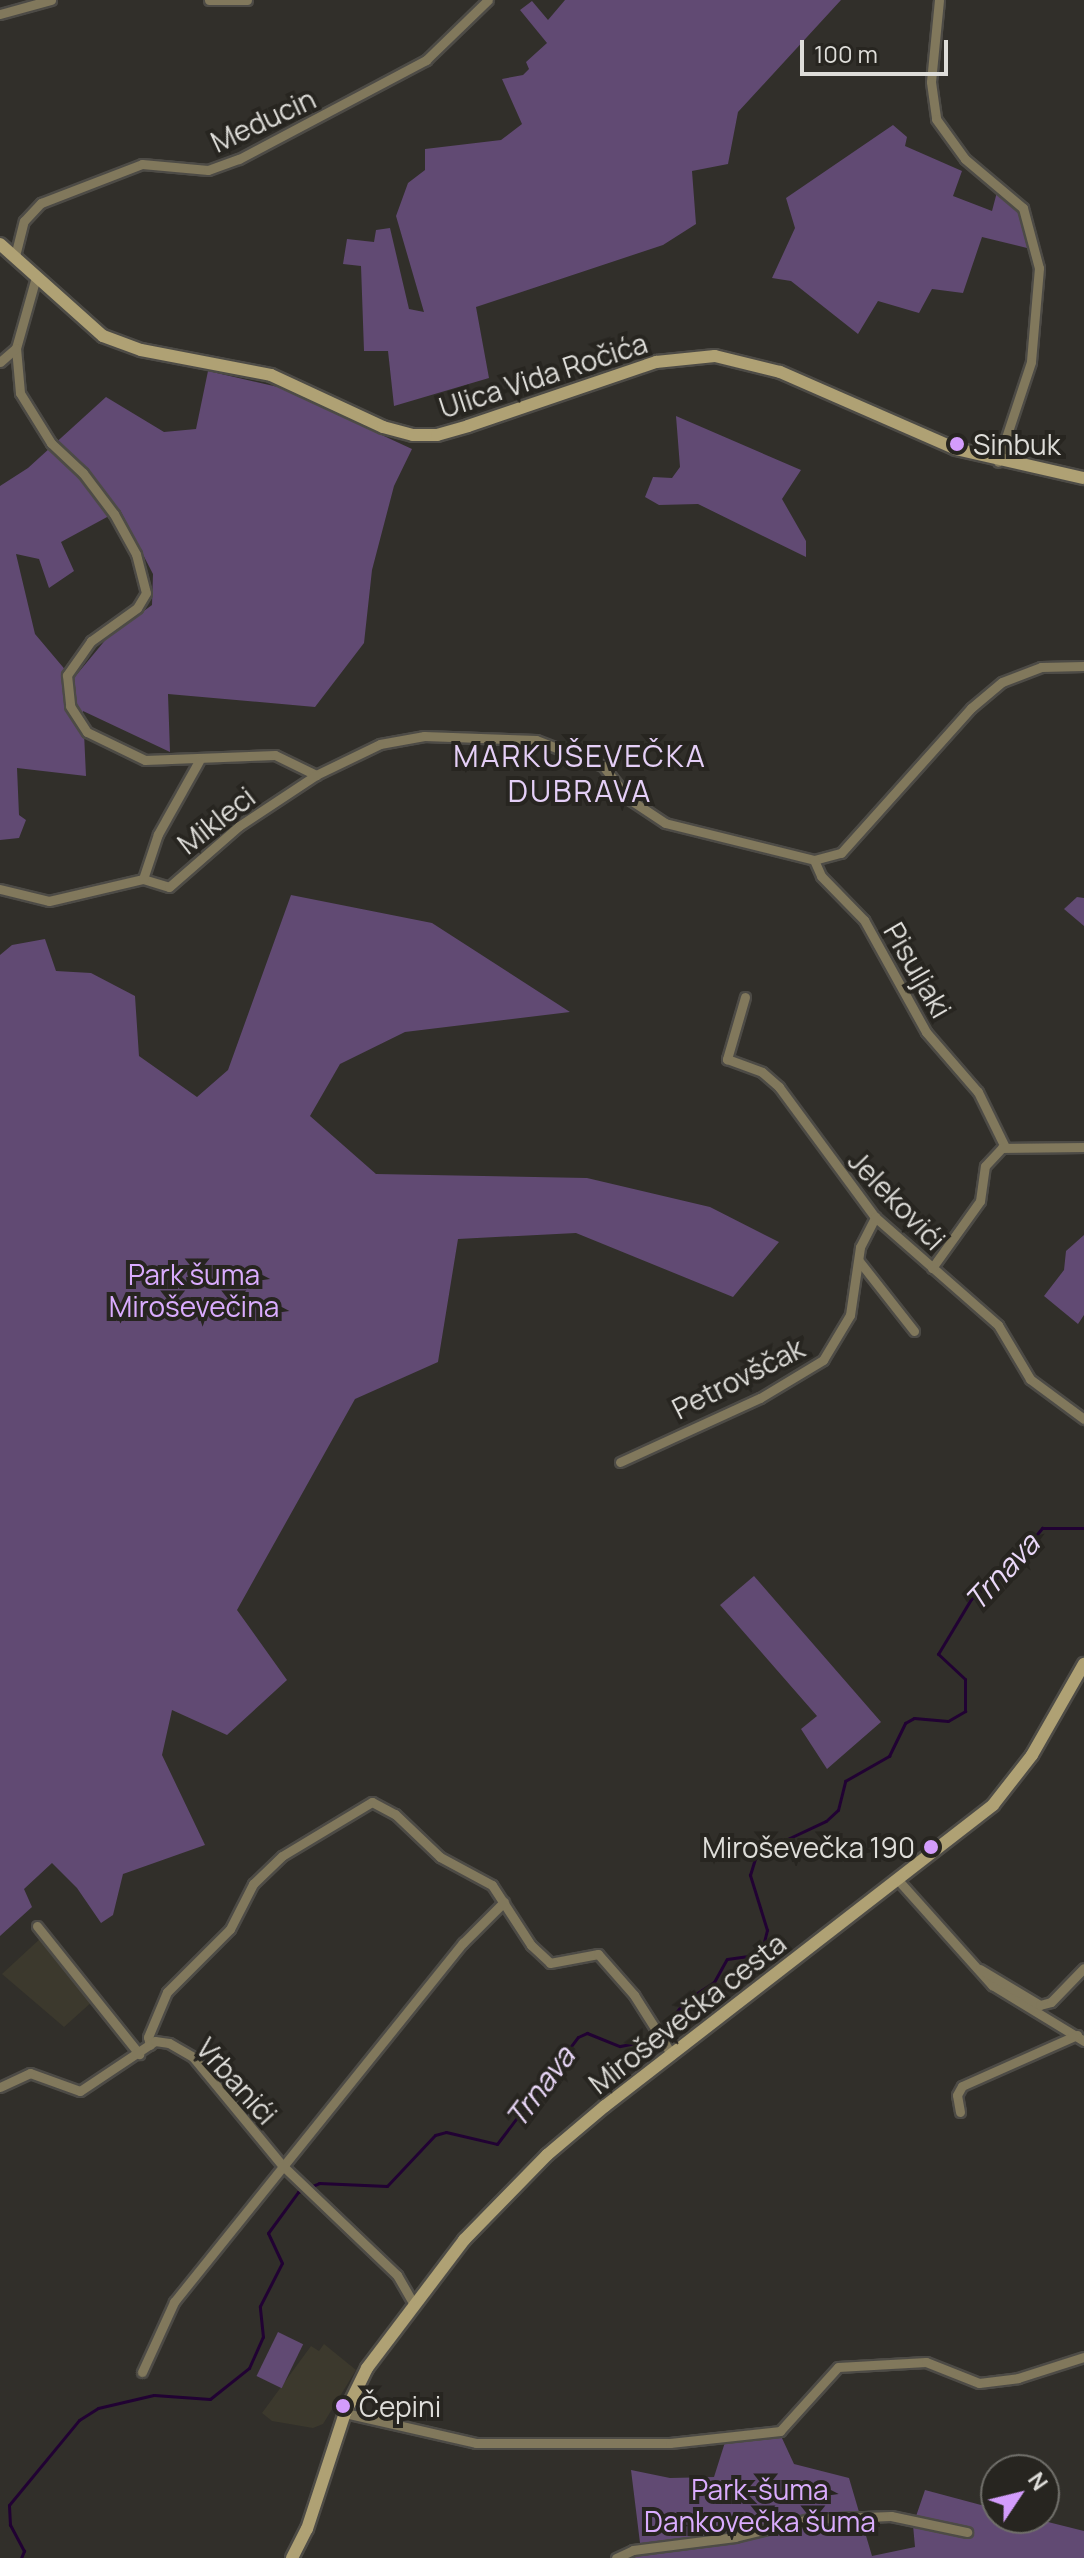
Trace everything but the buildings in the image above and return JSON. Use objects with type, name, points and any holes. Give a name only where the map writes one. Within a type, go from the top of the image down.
[{"type":"main road","name":"Ulica Vida Ročića","points":[[0,244],[103,336],[141,350],[271,375],[383,427],[413,435],[437,435],[468,426],[656,362],[715,356],[780,372],[899,427],[998,462],[1084,478]]},
{"type":"main road","name":"Miroševečka cesta","points":[[292,2558],[307,2529],[345,2413],[367,2368],[464,2240],[547,2155],[899,1881],[1009,1788],[1084,1664]]},
{"type":"street","points":[[0,14],[51,0]]},
{"type":"street","points":[[209,0],[247,0]]},
{"type":"street","name":"Meducin","points":[[15,256],[24,221],[41,203],[142,164],[208,170],[239,159],[426,60],[488,0]]},
{"type":"street","points":[[939,0],[931,82],[936,119],[965,159],[1023,208],[1039,268],[1031,362],[998,462]]},
{"type":"street","points":[[36,277],[16,348],[24,399],[51,443],[83,473],[114,514],[136,554],[146,593],[137,608],[91,641],[67,675],[74,720],[87,732],[145,760],[199,761],[238,753],[275,755],[316,775],[380,744],[424,736],[536,740],[603,766],[629,799],[665,823],[814,860],[841,853],[971,708],[1002,682],[1041,667],[1084,666]]},
{"type":"street","points":[[0,362],[16,348]]},
{"type":"street","name":"Mikleci","points":[[143,879],[158,834],[199,761]]},
{"type":"street","name":"Mikleci","points":[[0,889],[49,901],[143,879],[169,887],[239,826],[316,775]]},
{"type":"street","name":"Pisuljaki","points":[[814,860],[821,876],[864,920],[926,1032],[978,1092],[1005,1147]]},
{"type":"street","name":"Jelekovići","points":[[745,997],[727,1059],[762,1072],[788,1097],[819,1148],[875,1217],[998,1325],[1030,1379],[1084,1419]]},
{"type":"street","points":[[932,1268],[980,1201],[985,1166],[1005,1147],[1084,1147]]},
{"type":"street","name":"Petrovščak","points":[[620,1462],[759,1399],[818,1365],[845,1328],[859,1261],[875,1217]]},
{"type":"street","points":[[859,1261],[914,1331]]},
{"type":"street","points":[[150,2045],[148,2037],[167,1992],[230,1929],[253,1884],[282,1856],[372,1802],[395,1814],[440,1857],[492,1885],[531,1945],[550,1963],[598,1954],[672,2055]]},
{"type":"street","points":[[899,1881],[992,1985],[1080,2038]]},
{"type":"street","points":[[142,2372],[174,2302],[463,1943],[504,1902]]},
{"type":"street","points":[[37,1926],[139,2054]]},
{"type":"street","points":[[980,1969],[1040,2005],[1051,2002],[1084,1968]]},
{"type":"street","points":[[960,2112],[957,2095],[962,2086],[1080,2038]]},
{"type":"street","name":"Vrbanići","points":[[0,2087],[30,2073],[80,2091],[150,2045],[169,2043],[193,2057],[283,2166],[397,2275],[414,2304]]},
{"type":"street","points":[[345,2413],[476,2443],[670,2443],[780,2431],[838,2367],[926,2362],[979,2383],[1018,2378],[1084,2357]]},
{"type":"street","points":[[616,2558],[809,2519],[891,2516],[967,2532]]},
{"type":"shaded area","points":[[42,1937],[94,2000],[64,2027],[2,1974]]},
{"type":"shaded area","points":[[324,2344],[356,2370],[323,2424],[313,2428],[272,2421],[262,2413],[311,2346],[319,2351]]},
{"type":"green space","points":[[565,0],[841,0],[738,112],[728,164],[692,171],[696,224],[663,245],[476,307],[489,378],[394,406],[388,351],[364,351],[361,266],[343,264],[347,239],[374,242],[376,230],[390,228],[409,309],[424,312],[396,216],[408,183],[425,170],[425,149],[501,140],[522,124],[502,79],[523,75],[529,69],[526,62],[547,43],[520,10],[532,1],[548,20]]},
{"type":"green space","points":[[893,125],[907,137],[905,146],[962,171],[953,196],[992,211],[997,192],[1022,215],[1029,236],[1027,248],[982,237],[963,293],[932,289],[919,313],[878,301],[858,334],[791,281],[772,278],[795,228],[786,198]]},
{"type":"green space","points":[[208,371],[278,387],[412,449],[394,486],[372,570],[364,643],[315,707],[168,694],[170,752],[83,711],[86,776],[17,768],[19,815],[26,820],[19,838],[0,840],[0,486],[28,468],[106,397],[164,432],[196,429]],"holes":[[[120,510],[153,574],[152,605],[107,638],[73,679],[35,634],[16,554],[39,559],[49,588],[74,571],[61,542]]]},
{"type":"green space","points":[[676,416],[801,470],[782,499],[806,541],[806,557],[698,504],[659,505],[645,497],[653,477],[672,478],[680,467]]},
{"type":"green space","name":"Park šuma Miroševečina","points":[[291,895],[432,923],[570,1012],[405,1032],[340,1064],[310,1116],[376,1174],[587,1178],[710,1207],[779,1242],[733,1297],[576,1233],[458,1239],[438,1362],[355,1399],[237,1610],[287,1680],[227,1735],[172,1710],[162,1755],[205,1845],[123,1874],[113,1915],[101,1923],[77,1888],[52,1863],[24,1889],[32,1907],[0,1936],[0,955],[12,945],[45,939],[56,971],[91,973],[135,996],[139,1056],[197,1097],[228,1070]]},
{"type":"green space","points":[[1077,897],[1084,898],[1084,926],[1064,909]]},
{"type":"green space","points":[[1084,1235],[1084,1315],[1078,1324],[1044,1296],[1064,1270],[1066,1251]]},
{"type":"green space","points":[[754,1576],[881,1722],[827,1769],[801,1729],[817,1716],[720,1605]]},
{"type":"green space","points":[[278,2332],[303,2344],[282,2388],[257,2376]]},
{"type":"green space","name":"Park-šuma Dankovečka šuma","points":[[781,2436],[794,2464],[849,2478],[872,2556],[915,2547],[913,2525],[925,2490],[980,2505],[980,2534],[1060,2534],[1060,2525],[1084,2531],[1084,2558],[627,2558],[641,2551],[631,2470],[670,2478],[714,2477],[726,2439]]},
{"type":"waterway","name":"Trnava","points":[[21,2558],[24,2551],[10,2525],[9,2505],[79,2420],[98,2408],[154,2395],[210,2399],[249,2368],[263,2337],[260,2306],[282,2263],[268,2233],[298,2192],[319,2183],[387,2186],[435,2135],[446,2132],[497,2144],[578,2037],[587,2033],[620,2046],[656,2039],[684,2002],[714,1982],[727,1959],[761,1954],[767,1930],[750,1875],[755,1859],[764,1850],[826,1821],[838,1810],[845,1781],[889,1756],[905,1723],[914,1718],[948,1721],[965,1711],[965,1679],[938,1654],[971,1599],[1012,1565],[1042,1528],[1084,1528]]},
{"type":"place","name":"Sinbuk","points":[[957,444]]},
{"type":"place","name":"Miroševečka 190","points":[[931,1847]]},
{"type":"place","name":"Čepini","points":[[343,2406]]},
{"type":"district","name":"MARKUŠEVEČKA DUBRAVA","points":[[580,773]]}]
